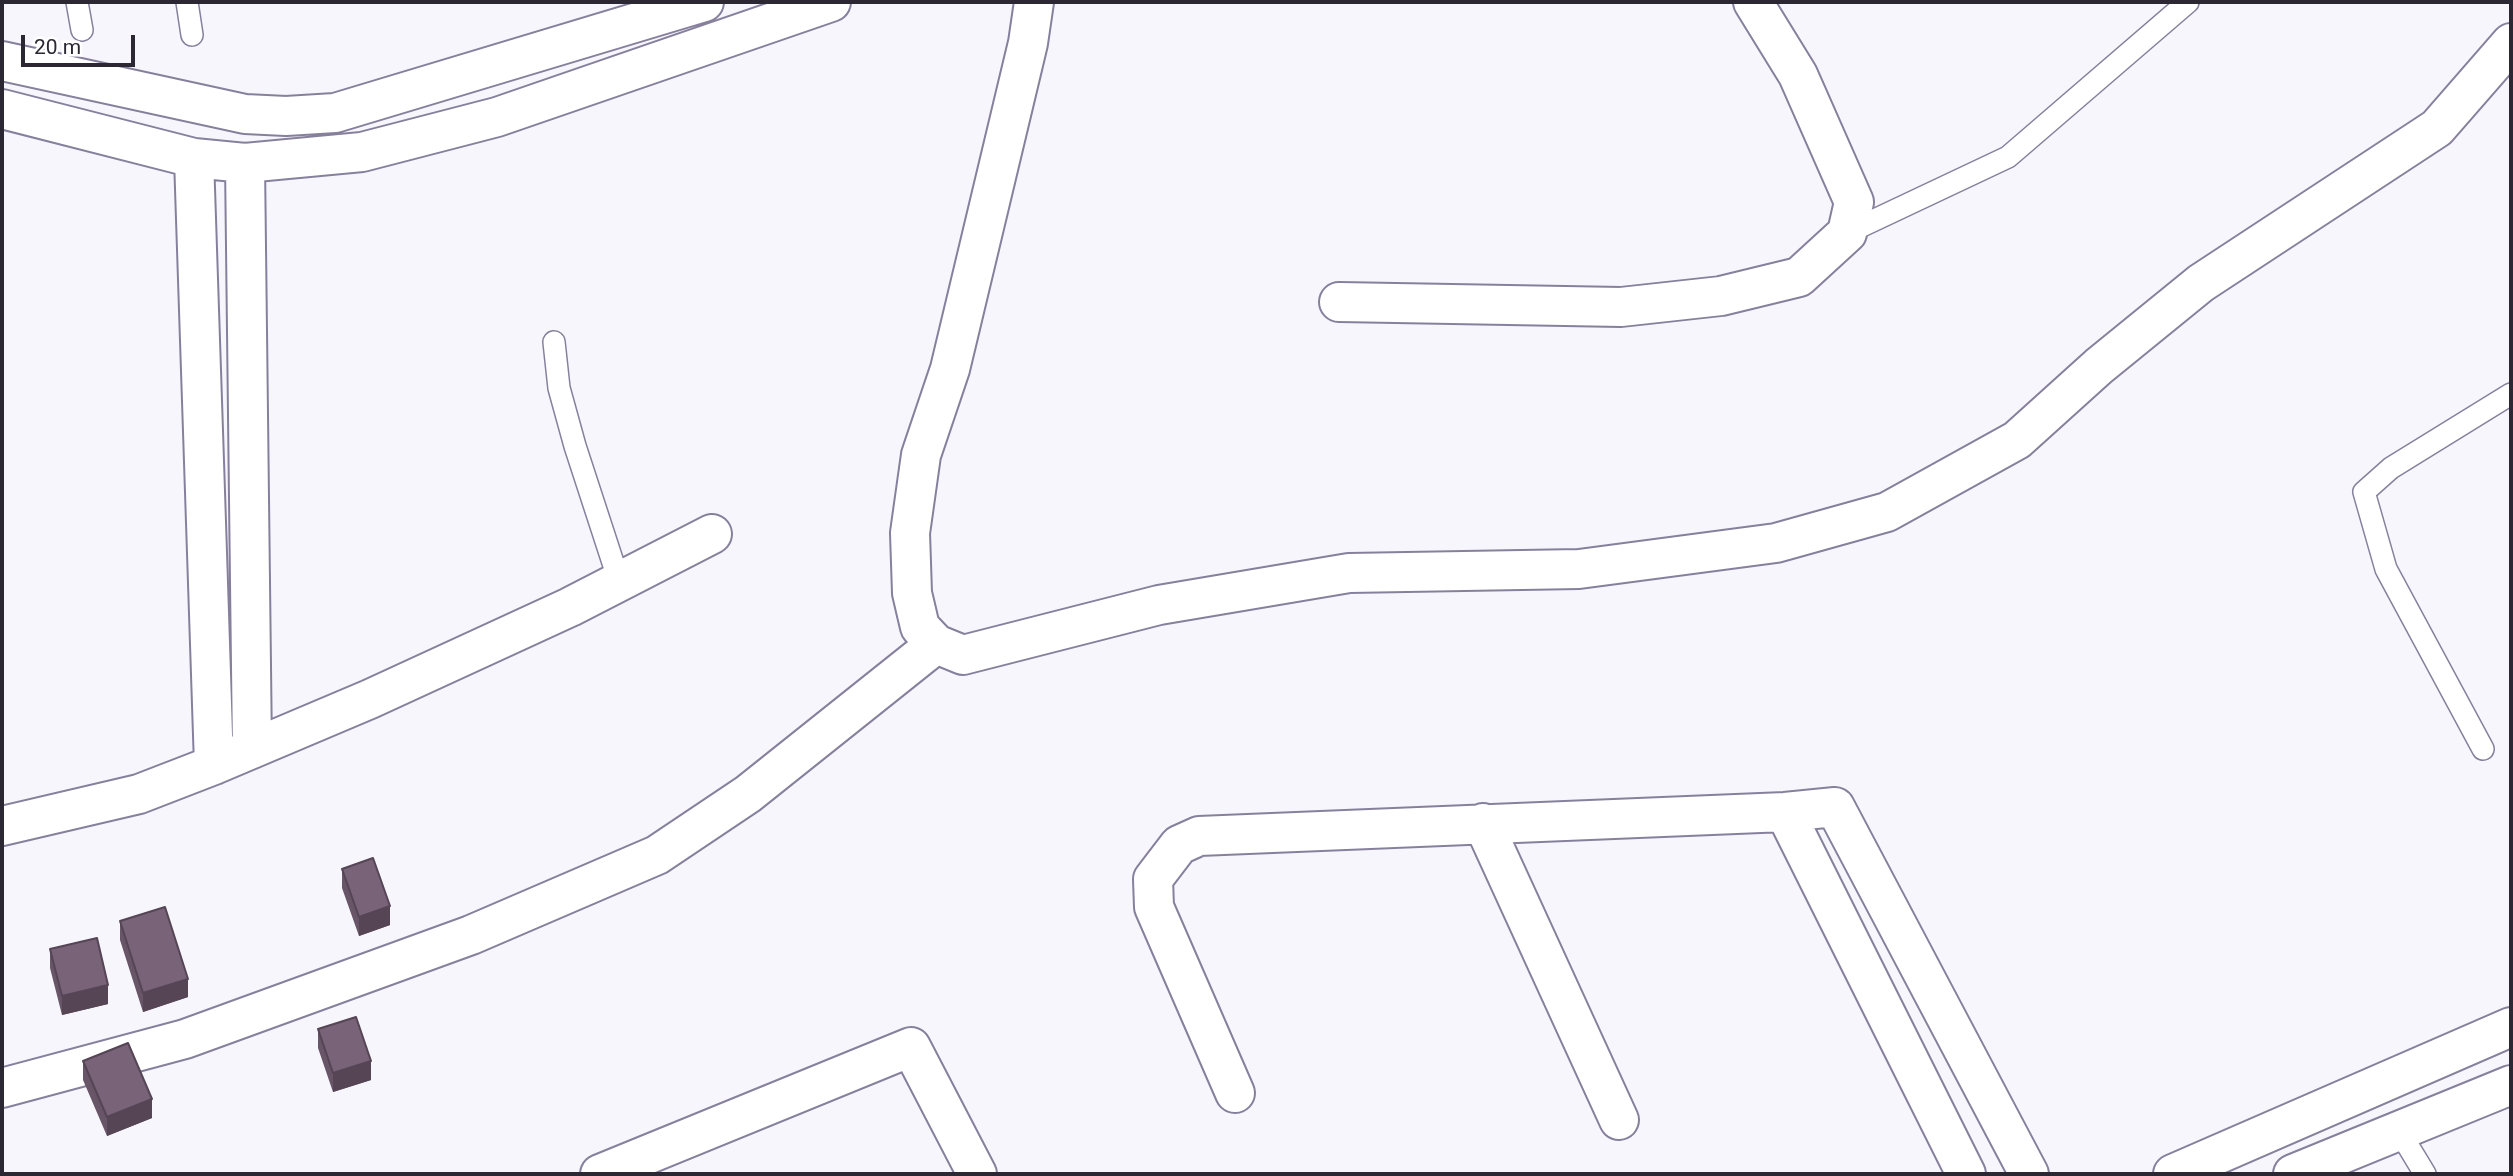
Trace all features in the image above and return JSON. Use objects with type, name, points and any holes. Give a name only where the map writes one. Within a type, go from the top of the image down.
[{"type":"street","points":[[2,61],[245,114],[323,114],[349,109],[704,2]]},
{"type":"street","points":[[2,109],[194,158],[245,163],[362,152],[497,117],[831,2]]},
{"type":"street","points":[[1034,2],[1028,43],[950,369],[921,454],[910,533],[912,593],[920,627],[936,644],[963,655],[1159,605],[1349,573],[1579,569],[1776,543],[1887,512],[2017,440],[2099,366],[2201,283],[2437,128],[2511,43]]},
{"type":"street","points":[[1339,302],[1621,307],[1721,296],[1799,276],[1847,233],[1854,202],[1798,75],[1753,2]]},
{"type":"street","points":[[194,158],[214,765]]},
{"type":"street","points":[[245,163],[252,749]]},
{"type":"street","points":[[2,826],[139,794],[214,765],[370,699],[570,607],[712,534]]},
{"type":"street","points":[[2,1088],[186,1039],[471,935],[657,855],[748,794],[936,644]]},
{"type":"street","points":[[1235,1093],[1154,907],[1153,879],[1179,845],[1199,836],[1785,813],[1835,807],[2029,1174]]},
{"type":"street","points":[[1785,813],[1966,1174]]},
{"type":"street","points":[[1483,823],[1619,1120]]},
{"type":"street","points":[[2174,1174],[2511,1027]]},
{"type":"street","points":[[625,1170],[911,1047],[977,1174]]},
{"type":"street","points":[[2294,1174],[2511,1085]]},
{"type":"lane","points":[[77,2],[82,30]]},
{"type":"lane","points":[[187,2],[192,35]]},
{"type":"lane","points":[[1847,233],[2008,157],[2188,2]]},
{"type":"lane","points":[[555,342],[559,388],[575,446],[620,581]]},
{"type":"lane","points":[[2483,749],[2386,569],[2364,492],[2391,468],[2511,394]]},
{"type":"lane","points":[[2399,1131],[2425,1174]]},
{"type":"building","points":[[373,858],[390,906],[359,917],[342,869]]},
{"type":"building","points":[[165,907],[188,979],[143,993],[120,921]]},
{"type":"building","points":[[97,938],[108,985],[62,996],[50,949]]},
{"type":"building","points":[[356,1017],[371,1061],[333,1073],[318,1029]]},
{"type":"building","points":[[128,1043],[152,1099],[107,1117],[83,1061]]}]
